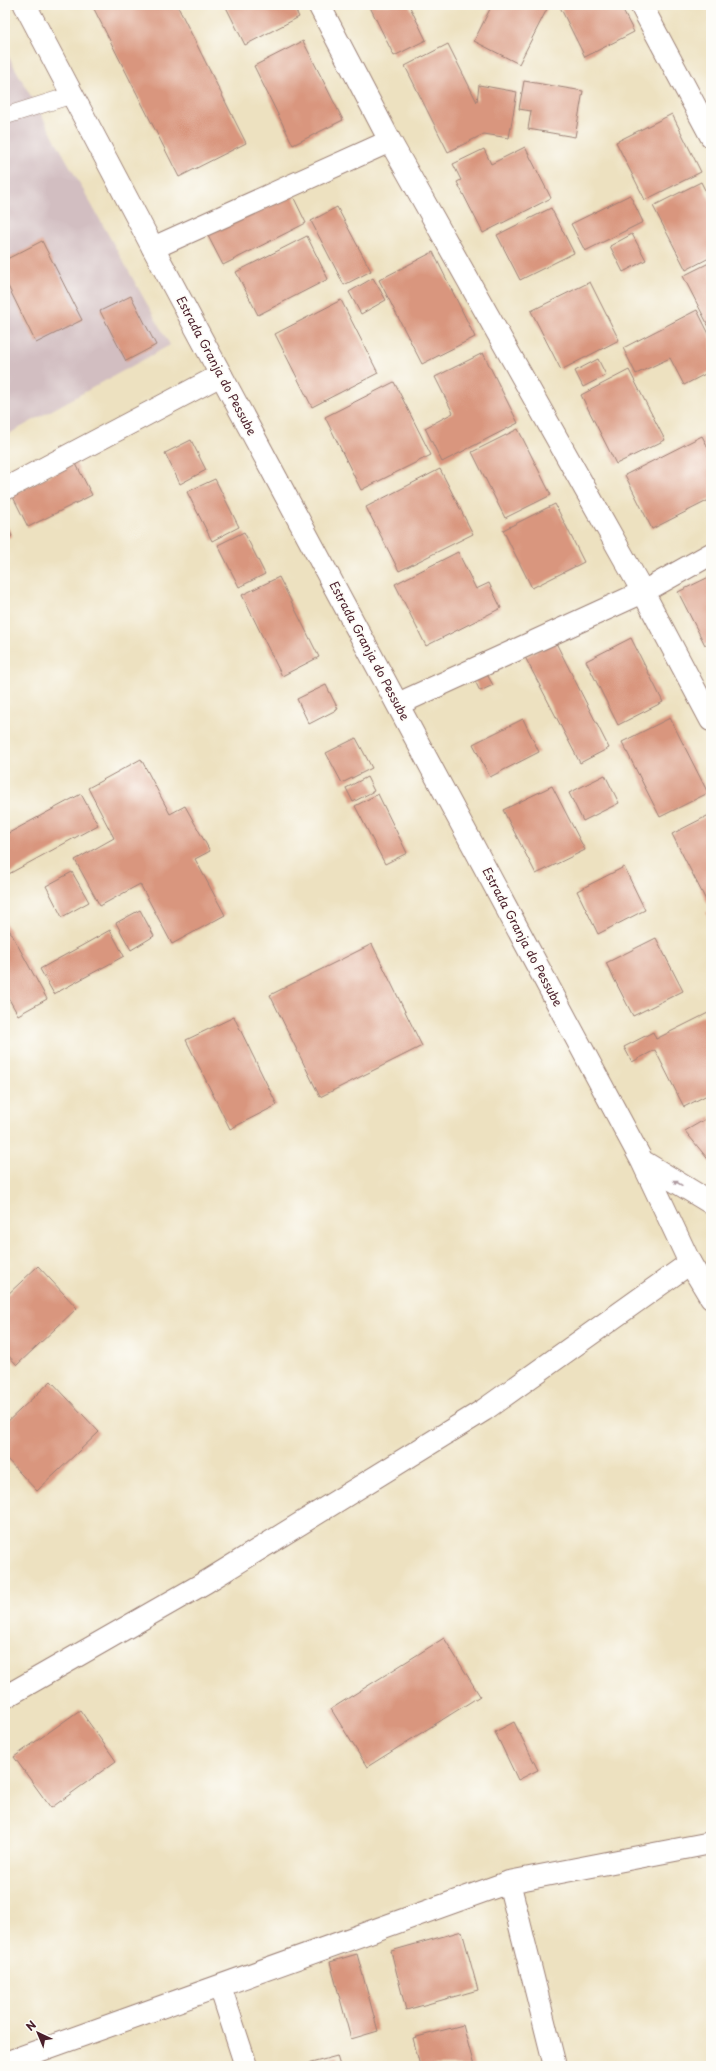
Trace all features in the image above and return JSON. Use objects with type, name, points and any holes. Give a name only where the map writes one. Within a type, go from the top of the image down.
[{"type":"street","name":"Estrada Granja do Pessube","points":[[25,5],[220,375],[642,1161],[690,1263],[711,1298]]},
{"type":"street","points":[[319,5],[390,141],[643,592],[711,720]]},
{"type":"street","points":[[641,5],[711,136]]},
{"type":"street","points":[[153,248],[390,141]]},
{"type":"street","points":[[5,489],[220,375]]},
{"type":"street","points":[[398,704],[643,592],[711,554]]},
{"type":"street","points":[[642,1161],[711,1203]]},
{"type":"street","points":[[5,1697],[206,1582],[484,1410],[690,1263]]},
{"type":"street","points":[[5,2063],[509,1882],[711,1843]]},
{"type":"street","points":[[509,1882],[555,2066]]},
{"type":"street","points":[[220,1986],[246,2066]]},
{"type":"lane","points":[[5,116],[72,95]]},
{"type":"shaded area","points":[[5,50],[170,345],[5,436]]},
{"type":"building","points":[[92,5],[177,5],[246,143],[179,177]]},
{"type":"building","points":[[225,5],[293,5],[299,17],[245,45]]},
{"type":"building","points":[[369,5],[409,5],[426,40],[394,56]]},
{"type":"building","points":[[492,5],[549,5],[519,64],[474,41]]},
{"type":"building","points":[[559,5],[620,5],[634,32],[585,57]]},
{"type":"building","points":[[303,41],[343,120],[293,145],[254,66]]},
{"type":"building","points":[[448,44],[477,102],[479,85],[517,92],[509,138],[484,134],[448,152],[405,66]]},
{"type":"building","points":[[524,81],[583,91],[575,137],[528,129],[531,111],[519,109]]},
{"type":"building","points":[[672,114],[701,172],[645,200],[616,142]]},
{"type":"building","points":[[525,147],[551,198],[483,233],[457,182],[461,180],[453,164],[484,149],[491,164]]},
{"type":"building","points":[[701,182],[711,202],[711,257],[686,270],[653,206]]},
{"type":"building","points":[[290,190],[306,223],[223,265],[206,232]]},
{"type":"building","points":[[630,195],[643,222],[585,251],[571,224]]},
{"type":"building","points":[[337,207],[371,271],[344,285],[311,221]]},
{"type":"building","points":[[551,208],[574,253],[520,280],[497,235]]},
{"type":"building","points":[[632,234],[646,260],[623,272],[610,246]]},
{"type":"building","points":[[307,236],[328,279],[258,315],[236,272]]},
{"type":"building","points":[[42,241],[82,320],[36,343],[5,280],[5,260]]},
{"type":"building","points":[[433,252],[475,337],[422,364],[379,280]]},
{"type":"building","points":[[711,262],[711,331],[683,276]]},
{"type":"building","points":[[373,278],[386,300],[361,314],[349,292]]},
{"type":"building","points":[[590,282],[619,340],[561,370],[531,311]]},
{"type":"building","points":[[131,296],[156,345],[126,361],[100,311]]},
{"type":"building","points":[[341,300],[378,373],[312,407],[275,334]]},
{"type":"building","points":[[697,310],[711,338],[711,371],[684,385],[670,358],[636,374],[623,348]]},
{"type":"building","points":[[483,353],[518,423],[442,462],[425,428],[453,413],[435,377]]},
{"type":"building","points":[[598,359],[606,375],[583,387],[575,371]]},
{"type":"building","points":[[629,370],[665,440],[616,464],[581,395]]},
{"type":"building","points":[[394,382],[431,455],[361,490],[325,417]]},
{"type":"building","points":[[518,429],[551,495],[505,518],[472,452]]},
{"type":"building","points":[[702,436],[711,453],[711,499],[652,529],[625,475]]},
{"type":"building","points":[[191,440],[206,470],[180,484],[165,453]]},
{"type":"building","points":[[75,462],[92,495],[28,527],[12,495]]},
{"type":"building","points":[[440,469],[473,534],[399,571],[366,507]]},
{"type":"building","points":[[215,479],[239,527],[212,541],[187,492]]},
{"type":"building","points":[[555,504],[584,562],[532,588],[503,530]]},
{"type":"building","points":[[5,522],[12,536],[5,539]]},
{"type":"building","points":[[244,532],[265,574],[239,587],[218,545]]},
{"type":"building","points":[[458,552],[476,589],[489,583],[501,608],[426,646],[395,584]]},
{"type":"building","points":[[711,576],[711,642],[705,645],[678,592]]},
{"type":"building","points":[[279,577],[319,657],[282,676],[242,595]]},
{"type":"building","points":[[631,638],[663,702],[618,725],[586,661]]},
{"type":"building","points":[[555,641],[609,748],[580,763],[525,657]]},
{"type":"building","points":[[485,671],[493,685],[480,691],[473,677]]},
{"type":"building","points":[[326,685],[338,709],[309,724],[297,699]]},
{"type":"building","points":[[670,718],[708,793],[660,817],[622,742]]},
{"type":"building","points":[[523,719],[539,752],[490,777],[473,744]]},
{"type":"building","points":[[356,738],[372,768],[342,783],[326,753]]},
{"type":"building","points":[[141,759],[170,814],[185,806],[210,851],[195,859],[225,915],[172,944],[140,884],[100,906],[75,860],[114,838],[88,788]]},
{"type":"building","points":[[605,775],[619,803],[583,821],[569,793]]},
{"type":"building","points":[[367,777],[374,791],[353,802],[346,788]]},
{"type":"building","points":[[552,786],[585,850],[536,874],[503,810]]},
{"type":"building","points":[[81,794],[98,825],[5,876],[5,835]]},
{"type":"building","points":[[378,794],[407,853],[385,864],[355,806]]},
{"type":"building","points":[[711,814],[711,902],[708,904],[672,834]]},
{"type":"building","points":[[624,867],[645,910],[598,934],[577,891]]},
{"type":"building","points":[[72,872],[89,902],[62,917],[46,886]]},
{"type":"building","points":[[140,910],[154,936],[131,950],[116,923]]},
{"type":"building","points":[[711,911],[711,924],[706,913]]},
{"type":"building","points":[[5,922],[47,999],[18,1015],[5,992]]},
{"type":"building","points":[[110,930],[124,956],[54,994],[40,969]]},
{"type":"building","points":[[656,938],[683,991],[633,1016],[606,963]]},
{"type":"building","points":[[372,944],[422,1046],[320,1097],[270,995]]},
{"type":"building","points":[[710,1012],[711,1093],[684,1107],[655,1050],[632,1062],[624,1047],[653,1032],[656,1039]]},
{"type":"building","points":[[234,1017],[277,1105],[230,1129],[186,1040]]},
{"type":"building","points":[[711,1116],[711,1163],[685,1131]]},
{"type":"building","points":[[38,1266],[77,1308],[17,1365],[5,1352],[5,1297]]},
{"type":"building","points":[[51,1381],[99,1432],[37,1491],[5,1457],[5,1424]]},
{"type":"building","points":[[444,1638],[480,1696],[367,1767],[331,1709]]},
{"type":"building","points":[[80,1710],[116,1761],[51,1808],[14,1757]]},
{"type":"building","points":[[514,1722],[538,1770],[518,1780],[495,1732]]},
{"type":"building","points":[[462,1931],[478,1990],[406,2010],[391,1951]]},
{"type":"building","points":[[357,1954],[378,2031],[351,2039],[330,1962]]},
{"type":"building","points":[[463,2025],[474,2066],[420,2066],[413,2038]]},
{"type":"building","points":[[337,2056],[340,2066],[300,2066]]}]
